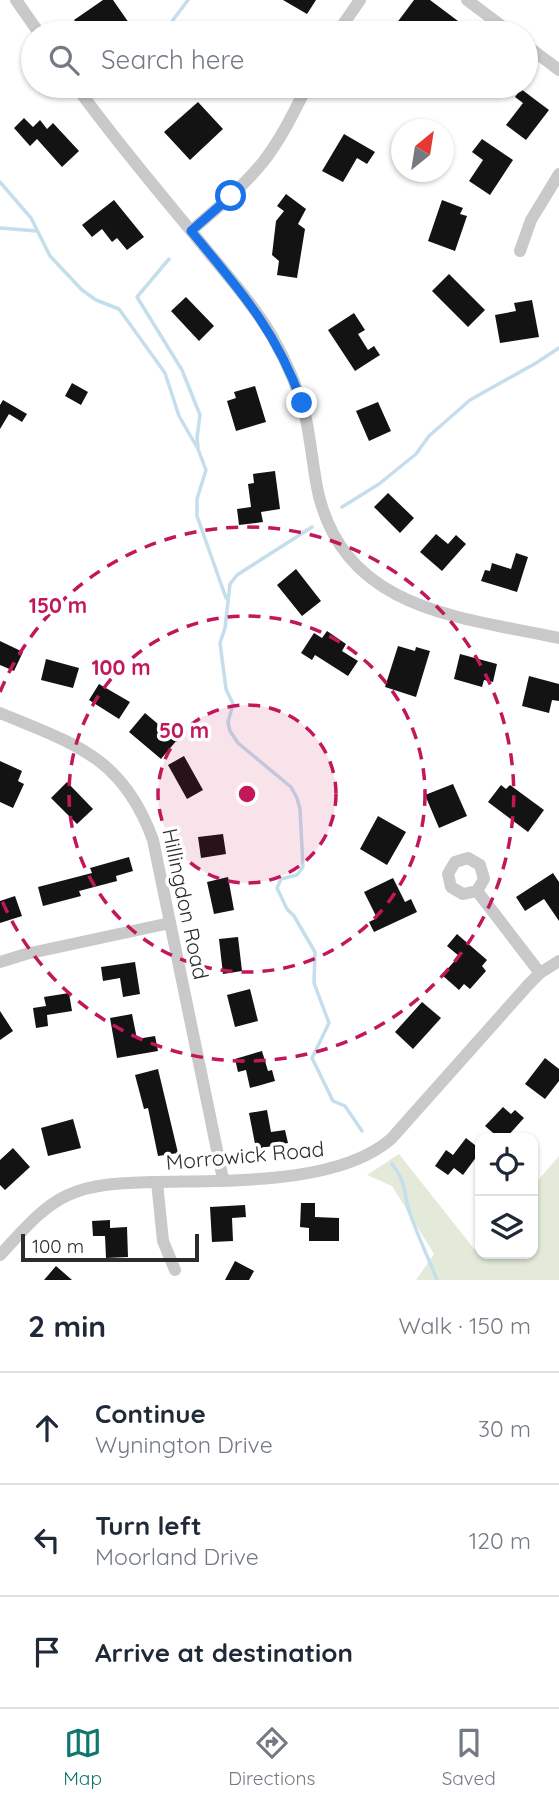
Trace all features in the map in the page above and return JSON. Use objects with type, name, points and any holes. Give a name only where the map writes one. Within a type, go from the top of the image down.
[{"type":"street","points":[[16,0],[31,21]]},
{"type":"street","points":[[345,21],[360,0]]},
{"type":"street","points":[[467,0],[495,21]]},
{"type":"street","points":[[538,54],[559,70]]},
{"type":"street","points":[[86,98],[256,311],[284,358],[302,403],[319,494],[326,517],[340,543],[361,570],[387,590],[428,609],[559,638]]},
{"type":"street","points":[[191,231],[237,191],[263,162],[301,98]]},
{"type":"street","points":[[520,251],[531,220],[559,174]]},
{"type":"street","name":"Hillingdon Road","points":[[0,713],[88,751],[124,784],[145,817],[153,840],[222,1180]]},
{"type":"street","points":[[477,891],[540,973]]},
{"type":"street","points":[[0,962],[170,923]]},
{"type":"street","name":"Morrowick Road","points":[[0,1255],[43,1211],[68,1195],[112,1184],[272,1177],[321,1171],[346,1165],[371,1154],[391,1139],[540,973],[559,961]]},
{"type":"street","points":[[157,1182],[163,1241],[175,1270]]},
{"type":"green space","points":[[399,1154],[475,1250],[475,1259],[538,1259],[538,1180],[559,1156],[559,1280],[416,1280],[434,1254],[392,1186],[367,1175]]},
{"type":"building","points":[[103,0],[113,0],[128,21],[75,21]]},
{"type":"building","points":[[283,0],[316,0],[307,14]]},
{"type":"building","points":[[414,0],[430,0],[458,21],[398,21]]},
{"type":"building","points":[[516,98],[533,98],[549,110],[526,140],[506,125],[523,103]]},
{"type":"building","points":[[198,102],[223,129],[190,160],[164,132]]},
{"type":"building","points":[[24,118],[33,127],[40,120],[47,129],[53,123],[79,151],[62,167],[37,139],[30,146],[14,128]]},
{"type":"building","points":[[344,134],[375,152],[367,164],[357,158],[343,182],[322,171]]},
{"type":"building","points":[[482,139],[513,160],[490,195],[469,181],[483,160],[472,152]]},
{"type":"building","points":[[286,194],[306,209],[298,224],[305,229],[297,278],[277,275],[279,261],[272,255],[276,221],[284,211],[277,206]]},
{"type":"building","points":[[114,200],[144,237],[127,250],[117,238],[112,242],[102,229],[92,237],[82,225]]},
{"type":"building","points":[[442,200],[463,208],[460,214],[467,216],[455,251],[428,241]]},
{"type":"building","points":[[449,274],[485,310],[468,327],[432,291]]},
{"type":"building","points":[[186,297],[214,326],[199,341],[171,311]]},
{"type":"building","points":[[532,300],[539,337],[500,343],[495,315],[516,311],[514,303]]},
{"type":"building","points":[[354,313],[365,330],[358,334],[368,350],[374,346],[380,355],[355,371],[328,330]]},
{"type":"building","points":[[72,383],[88,392],[81,405],[65,396]]},
{"type":"building","points":[[255,386],[266,422],[236,431],[227,401],[236,398],[234,392]]},
{"type":"building","points":[[3,400],[27,414],[22,422],[9,414],[0,429],[0,405]]},
{"type":"building","points":[[378,402],[391,431],[369,441],[356,411]]},
{"type":"building","points":[[275,471],[280,509],[261,512],[263,522],[239,525],[237,509],[251,507],[248,484],[254,483],[253,474]]},
{"type":"building","points":[[388,493],[414,518],[400,533],[374,507]]},
{"type":"building","points":[[436,534],[448,544],[456,535],[466,544],[442,571],[420,552]]},
{"type":"building","points":[[516,553],[528,557],[517,592],[481,581],[485,570],[490,571],[492,563],[511,569]]},
{"type":"building","points":[[296,569],[321,601],[302,616],[277,585]]},
{"type":"building","points":[[327,631],[346,644],[342,651],[358,661],[348,676],[315,655],[312,660],[301,653],[314,633],[322,638]]},
{"type":"building","points":[[0,641],[23,652],[14,671],[0,665]]},
{"type":"building","points":[[398,646],[415,651],[416,647],[430,651],[416,697],[385,687]]},
{"type":"building","points":[[460,654],[497,664],[493,682],[484,680],[482,687],[454,679]]},
{"type":"building","points":[[46,659],[79,668],[73,688],[41,680]]},
{"type":"building","points":[[529,676],[559,684],[559,701],[552,700],[549,713],[522,706]]},
{"type":"building","points":[[99,684],[130,702],[119,719],[89,700]]},
{"type":"building","points":[[145,713],[177,740],[161,759],[129,732]]},
{"type":"building","points":[[184,756],[203,790],[187,799],[168,765]]},
{"type":"building","points":[[0,761],[22,771],[18,781],[24,784],[13,808],[0,802]]},
{"type":"building","points":[[67,782],[93,809],[77,824],[51,798]]},
{"type":"building","points":[[453,784],[467,816],[439,828],[425,795]]},
{"type":"building","points":[[501,785],[506,789],[510,785],[544,810],[528,832],[488,802]]},
{"type":"building","points":[[378,816],[406,832],[387,865],[360,849]]},
{"type":"building","points":[[223,834],[226,854],[201,858],[198,837]]},
{"type":"building","points":[[129,857],[133,871],[116,876],[117,881],[79,891],[81,896],[43,906],[38,887],[92,873],[90,868]]},
{"type":"building","points":[[553,873],[559,882],[559,921],[544,899],[525,911],[516,897]]},
{"type":"building","points":[[228,877],[234,910],[214,914],[207,882]]},
{"type":"building","points":[[393,878],[405,902],[411,899],[417,912],[374,932],[369,922],[377,918],[364,892]]},
{"type":"building","points":[[15,896],[22,916],[0,923],[0,901]]},
{"type":"building","points":[[457,934],[487,960],[482,966],[486,971],[470,989],[464,984],[459,990],[442,975],[459,956],[447,946]]},
{"type":"building","points":[[238,937],[242,971],[223,974],[219,939]]},
{"type":"building","points":[[135,962],[140,994],[123,997],[120,978],[103,981],[101,967]]},
{"type":"building","points":[[250,989],[258,1021],[235,1027],[227,995]]},
{"type":"building","points":[[69,993],[72,1011],[47,1015],[48,1026],[36,1028],[33,1008],[46,1006],[44,997]]},
{"type":"building","points":[[422,1002],[441,1018],[413,1049],[395,1032]]},
{"type":"building","points":[[0,1011],[13,1031],[0,1040]]},
{"type":"building","points":[[132,1014],[137,1039],[155,1036],[158,1051],[117,1058],[110,1018]]},
{"type":"building","points":[[262,1051],[268,1071],[272,1070],[275,1081],[250,1088],[246,1070],[238,1072],[235,1059]]},
{"type":"building","points":[[545,1058],[559,1069],[559,1081],[545,1099],[525,1084]]},
{"type":"building","points":[[158,1069],[178,1153],[158,1156],[148,1108],[144,1109],[135,1075]]},
{"type":"building","points":[[503,1107],[511,1114],[515,1110],[524,1118],[510,1133],[493,1133],[485,1126]]},
{"type":"building","points":[[267,1110],[271,1132],[285,1130],[288,1143],[256,1149],[249,1113]]},
{"type":"building","points":[[73,1119],[81,1148],[48,1156],[41,1128]]},
{"type":"building","points":[[466,1138],[475,1145],[475,1159],[463,1175],[454,1168],[448,1175],[435,1166],[446,1150],[453,1155]]},
{"type":"building","points":[[13,1148],[30,1167],[5,1190],[0,1185],[0,1160]]},
{"type":"building","points":[[301,1203],[315,1203],[315,1217],[339,1218],[339,1241],[309,1241],[309,1228],[300,1227]]},
{"type":"building","points":[[245,1205],[246,1217],[232,1218],[233,1241],[212,1242],[210,1207]]},
{"type":"building","points":[[110,1220],[110,1228],[127,1227],[128,1257],[106,1258],[105,1236],[93,1236],[92,1221]]},
{"type":"building","points":[[235,1261],[254,1271],[249,1280],[225,1280]]},
{"type":"building","points":[[56,1266],[72,1280],[44,1280]]},
{"type":"waterway","points":[[172,21],[188,0]]},
{"type":"waterway","points":[[0,182],[31,218],[50,256],[82,290],[96,300],[119,309],[165,373],[179,416],[198,449],[206,470],[197,499],[197,516],[226,598]]},
{"type":"waterway","points":[[0,228],[37,231]]},
{"type":"waterway","points":[[169,259],[137,297],[182,370],[200,415],[198,447]]},
{"type":"waterway","points":[[342,507],[379,484],[416,454],[429,436],[470,400],[559,348]]},
{"type":"waterway","points":[[312,527],[237,575],[230,584],[225,628],[220,643],[226,689],[233,704],[228,722],[230,731],[238,743],[291,787],[297,798],[303,867],[297,875],[281,879],[277,888],[287,909],[315,952],[314,983],[329,1023],[312,1058],[333,1101],[345,1106],[362,1131]]},
{"type":"waterway","points":[[392,1164],[402,1182],[409,1211],[437,1280]]},
{"type":"route","points":[[231,196],[191,231],[252,305],[273,336],[302,403]]}]
